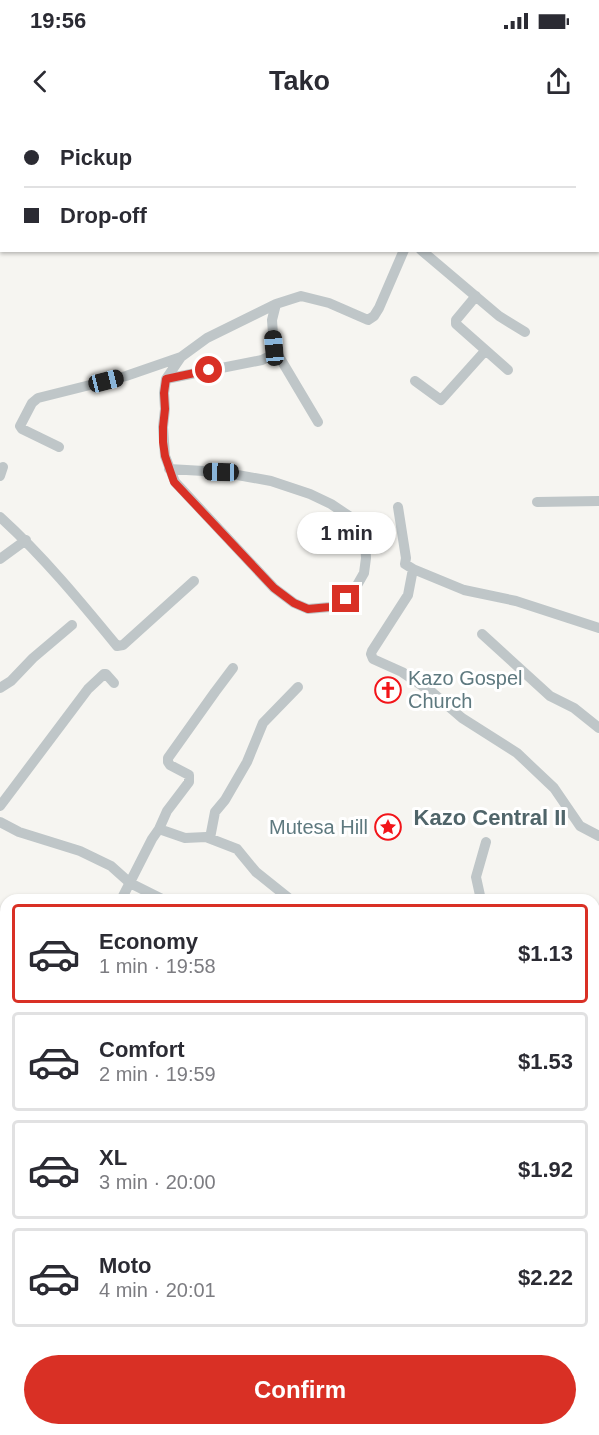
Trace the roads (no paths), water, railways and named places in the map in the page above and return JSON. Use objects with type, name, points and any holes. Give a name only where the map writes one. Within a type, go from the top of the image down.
[{"type":"street","points":[[59,447],[20,426],[32,403],[38,398],[126,376],[181,357],[207,338],[276,304],[302,296],[329,303],[368,320],[379,308],[403,252]]},
{"type":"street","points":[[423,252],[499,316],[525,332]]},
{"type":"street","points":[[476,296],[456,323],[507,370]]},
{"type":"street","points":[[276,304],[272,321],[274,348],[318,422]]},
{"type":"street","points":[[166,379],[262,360],[270,356],[274,348]]},
{"type":"street","points":[[415,381],[441,400],[485,351]]},
{"type":"street","points":[[169,469],[221,472],[272,481],[332,504],[352,518],[364,541],[366,558],[364,573],[356,587],[346,599],[330,607],[308,609],[294,603],[274,588],[174,482],[169,469],[165,456],[163,442],[164,393],[166,379],[181,357]]},
{"type":"street","points":[[537,502],[599,501]]},
{"type":"street","points":[[398,507],[405,564],[413,569],[464,590],[516,602],[599,628]]},
{"type":"street","points":[[0,517],[26,540],[117,645],[123,645],[194,581]]},
{"type":"street","points":[[0,559],[26,540]]},
{"type":"street","points":[[413,569],[408,595],[372,651],[373,659],[402,672],[433,693],[462,718],[517,753],[554,788],[580,826],[599,836]]},
{"type":"street","points":[[0,688],[11,681],[33,658],[72,625]]},
{"type":"street","points":[[482,634],[549,696],[574,708],[599,728]]},
{"type":"street","points":[[124,894],[167,811],[190,779],[189,775],[171,765],[168,758],[233,668]]},
{"type":"street","points":[[0,806],[88,689],[104,674],[114,683]]},
{"type":"street","points":[[210,838],[215,812],[225,801],[247,762],[263,723],[298,687]]},
{"type":"street","points":[[0,822],[19,832],[80,851],[111,866],[130,883],[152,894]]},
{"type":"street","points":[[159,829],[184,838],[210,838],[237,849],[256,872],[284,894]]},
{"type":"street","points":[[480,894],[476,877],[486,842]]},
{"type":"place","name":"Kazo Gospel Church","points":[[388,690]]},
{"type":"place","name":"Mutesa Hill","points":[[388,827]]},
{"type":"district","name":"Kazo Central II","points":[[490,817]]}]
